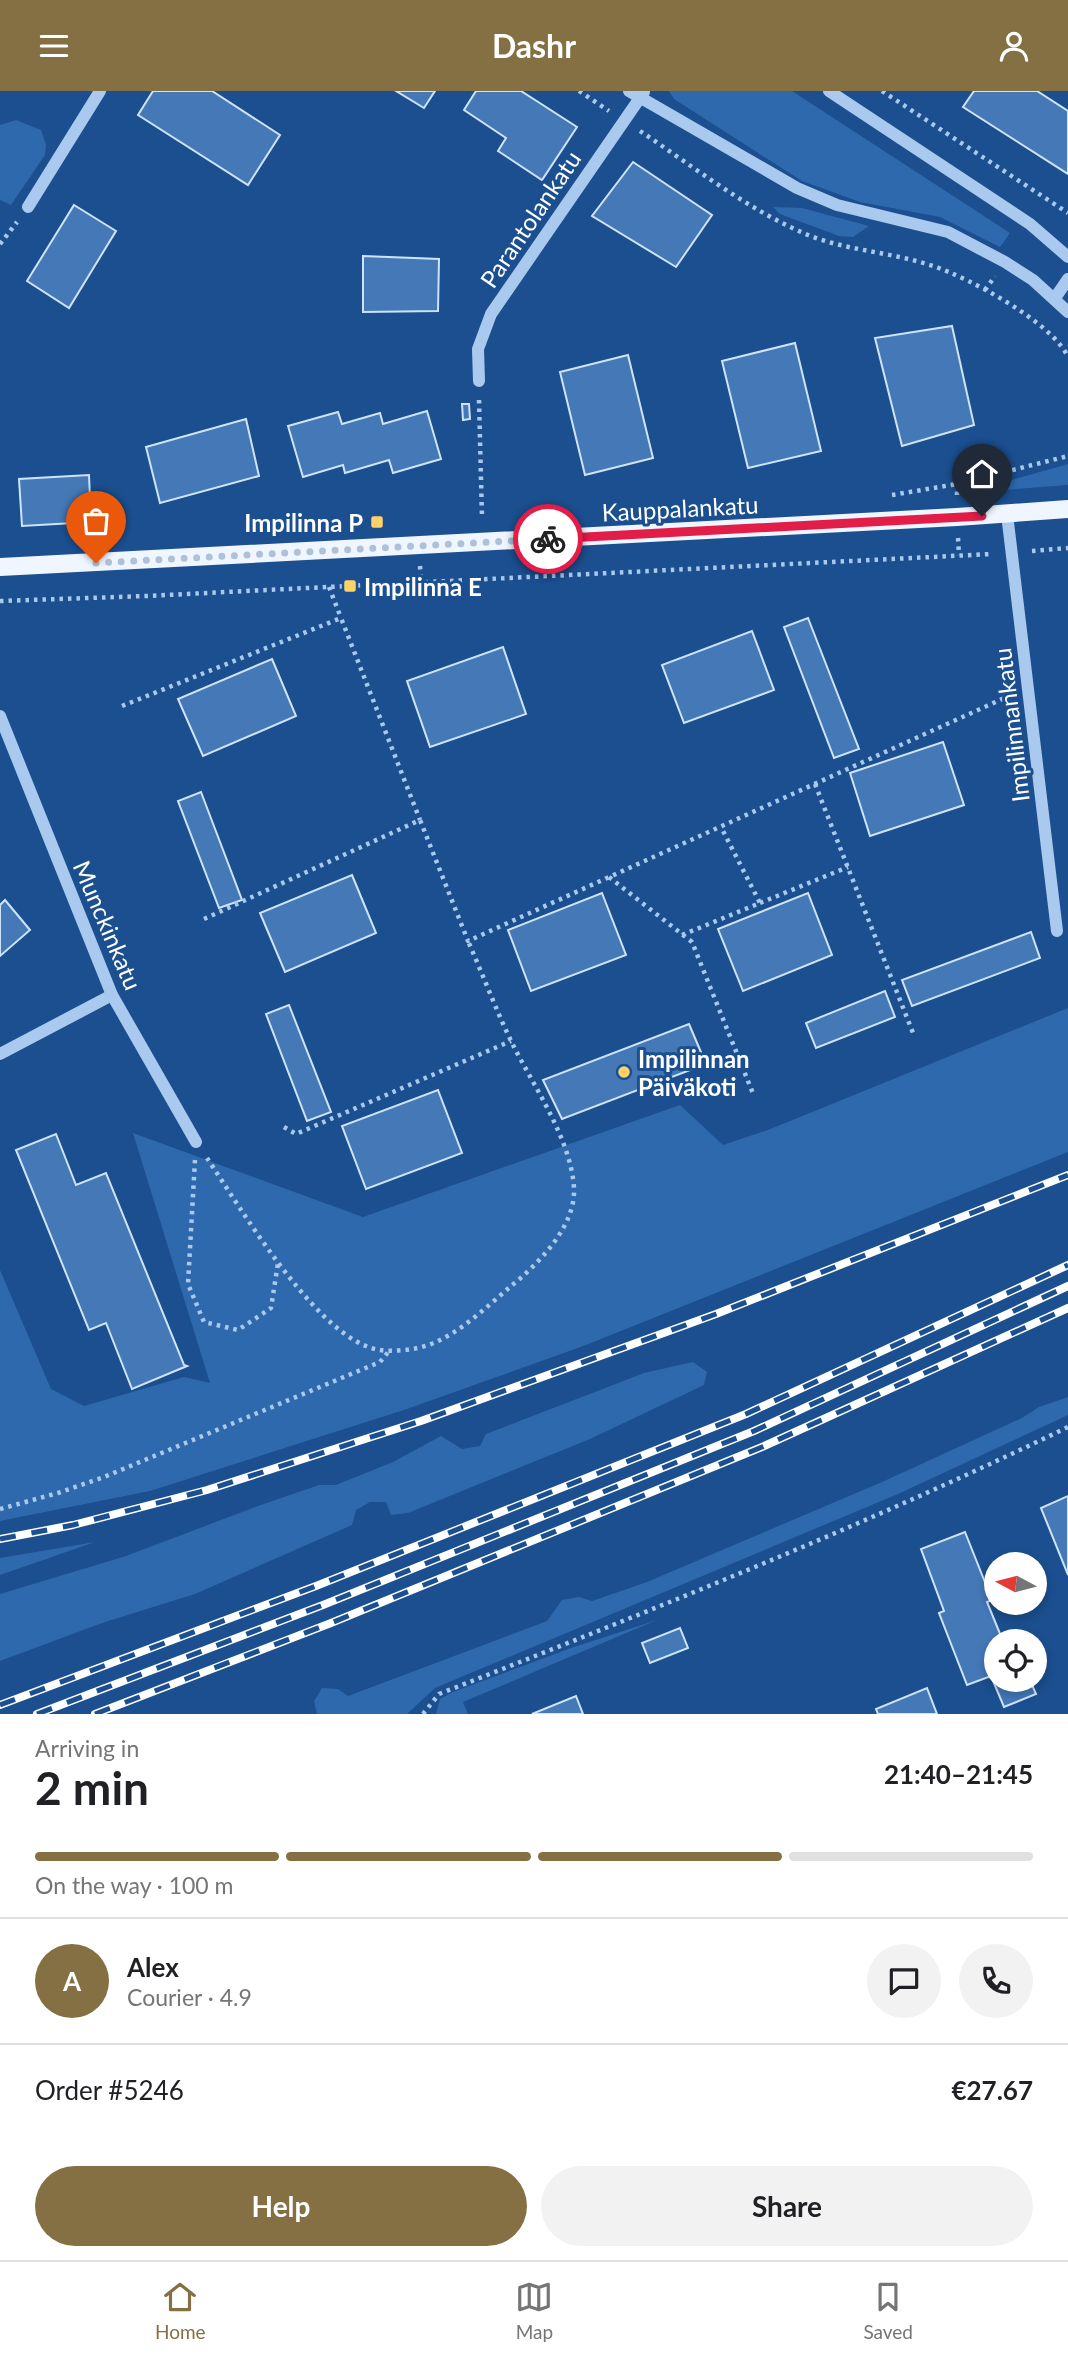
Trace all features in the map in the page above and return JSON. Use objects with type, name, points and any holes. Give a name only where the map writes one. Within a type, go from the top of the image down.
[{"type":"main road","name":"Kauppalankatu","points":[[0,567],[1007,515],[1068,509]]},
{"type":"street","points":[[28,207],[100,91]]},
{"type":"street","points":[[830,91],[1030,223],[1068,257]]},
{"type":"street","points":[[638,93],[797,188],[837,205],[948,232],[1033,280],[1068,312]]},
{"type":"street","name":"Parantolankatu","points":[[479,381],[478,349],[491,314],[624,120],[638,93]]},
{"type":"street","points":[[1055,298],[1068,279]]},
{"type":"street","name":"Impilinnankatu","points":[[1007,515],[1057,931]]},
{"type":"street","name":"Munckinkatu","points":[[0,716],[112,995],[197,1142]]},
{"type":"street","points":[[0,1054],[112,995]]},
{"type":"path","points":[[579,91],[776,220],[844,246],[933,266],[985,290],[1041,326],[1064,349],[1068,357]]},
{"type":"path","points":[[882,91],[1068,213]]},
{"type":"path","points":[[603,106],[607,99]]},
{"type":"path","points":[[0,244],[28,207]]},
{"type":"path","points":[[479,381],[482,518]]},
{"type":"path","points":[[0,601],[329,587],[1068,548]]},
{"type":"path","points":[[197,1142],[278,1262],[309,1301],[343,1334],[376,1350],[419,1347],[435,1342],[465,1324],[514,1283],[541,1256],[564,1227],[570,1214],[574,1190],[562,1140],[511,1041],[468,941],[329,587]]},
{"type":"path","points":[[122,706],[341,618]]},
{"type":"path","points":[[468,941],[1027,688]]},
{"type":"path","points":[[815,784],[913,1033]]},
{"type":"path","points":[[204,919],[420,820]]},
{"type":"path","points":[[721,827],[760,903]]},
{"type":"path","points":[[682,935],[848,867]]},
{"type":"path","points":[[610,877],[692,942],[754,1095]]},
{"type":"path","points":[[284,1127],[296,1134],[511,1041]]},
{"type":"path","points":[[197,1142],[188,1284],[204,1322],[238,1330],[271,1308],[278,1262]]},
{"type":"path","points":[[0,1509],[104,1477],[380,1362],[389,1350]]},
{"type":"path","points":[[423,1714],[439,1694],[680,1599],[948,1485],[1068,1427]]},
{"type":"shaded area","points":[[669,91],[792,91],[1010,233],[1000,247],[940,217],[860,202],[802,181],[674,99]]},
{"type":"shaded area","points":[[16,120],[41,130],[46,145],[45,155],[11,205],[0,200],[0,125]]},
{"type":"shaded area","points":[[773,207],[802,208],[869,226],[853,237],[839,236],[780,214]]},
{"type":"shaded area","points":[[1068,464],[1068,485],[966,493]]},
{"type":"shaded area","points":[[1068,1008],[1068,1152],[586,1345],[407,1409],[150,1491],[0,1521],[0,1270],[51,1389],[84,1406],[184,1377],[210,1383],[133,1133],[363,1217],[680,1105],[723,1145],[768,1130]]},
{"type":"shaded area","points":[[693,1362],[707,1372],[704,1385],[590,1439],[408,1513],[391,1515],[386,1502],[370,1502],[356,1510],[352,1525],[195,1594],[102,1623],[0,1661],[0,1594],[126,1556],[319,1485],[336,1485],[393,1462],[441,1436],[462,1449],[480,1446],[486,1434],[644,1373]]},
{"type":"shaded area","points":[[1068,1397],[1068,1415],[898,1494],[435,1688],[407,1714],[317,1714],[314,1701],[322,1688],[338,1689],[348,1696],[547,1621],[562,1600],[579,1597],[592,1601],[647,1582],[882,1482],[1022,1418],[1039,1407]]},
{"type":"shaded area","points":[[95,1542],[0,1575],[0,1558]]},
{"type":"shaded area","points":[[657,1620],[463,1702],[468,1714],[436,1714],[440,1699],[453,1692],[571,1648]]},
{"type":"building","points":[[153,91],[212,91],[280,135],[248,185],[138,115]]},
{"type":"building","points":[[396,91],[435,91],[424,108]]},
{"type":"building","points":[[476,91],[521,91],[577,127],[542,180],[498,151],[506,138],[464,110]]},
{"type":"building","points":[[974,91],[1037,91],[1068,111],[1068,174],[963,107]]},
{"type":"building","points":[[633,162],[712,215],[676,267],[592,216]]},
{"type":"building","points":[[74,205],[116,231],[69,308],[27,281]]},
{"type":"building","points":[[363,256],[439,259],[438,311],[363,312]]},
{"type":"building","points":[[952,326],[974,425],[902,446],[875,338]]},
{"type":"building","points":[[795,343],[821,451],[748,468],[722,361]]},
{"type":"building","points":[[628,355],[653,458],[585,475],[560,372]]},
{"type":"building","points":[[462,404],[469,404],[470,419],[463,420]]},
{"type":"building","points":[[427,411],[441,459],[393,473],[389,460],[345,473],[343,465],[303,477],[288,426],[338,412],[342,424],[380,413],[383,424]]},
{"type":"building","points":[[246,419],[259,476],[160,503],[146,447]]},
{"type":"building","points":[[89,475],[91,522],[22,526],[19,479]]},
{"type":"building","points":[[808,618],[859,749],[834,758],[784,627]]},
{"type":"building","points":[[752,631],[774,690],[684,723],[662,665]]},
{"type":"building","points":[[503,647],[526,714],[430,747],[407,681]]},
{"type":"building","points":[[272,659],[296,716],[203,756],[178,699]]},
{"type":"building","points":[[943,742],[964,805],[870,836],[850,773]]},
{"type":"building","points":[[201,792],[242,900],[219,908],[178,801]]},
{"type":"building","points":[[352,875],[376,933],[285,972],[260,913]]},
{"type":"building","points":[[602,893],[626,955],[531,991],[508,930]]},
{"type":"building","points":[[808,893],[832,955],[743,991],[718,929]]},
{"type":"building","points":[[5,900],[30,930],[0,956],[0,905]]},
{"type":"building","points":[[1031,932],[1040,958],[912,1006],[902,980]]},
{"type":"building","points":[[885,991],[895,1017],[816,1048],[806,1023]]},
{"type":"building","points":[[289,1005],[331,1112],[307,1121],[266,1014]]},
{"type":"building","name":"Impilinnan Päiväkoti","points":[[689,1024],[706,1064],[562,1119],[543,1080]]},
{"type":"building","points":[[438,1090],[462,1153],[366,1189],[342,1126]]},
{"type":"building","points":[[56,1134],[76,1185],[106,1173],[184,1365],[187,1366],[132,1389],[106,1323],[89,1330],[16,1150]]},
{"type":"building","points":[[1068,1496],[1068,1575],[1041,1508]]},
{"type":"building","points":[[965,1532],[984,1580],[984,1615],[992,1615],[998,1629],[984,1629],[984,1679],[967,1685],[939,1613],[944,1611],[921,1549]]},
{"type":"building","points":[[680,1628],[688,1648],[650,1663],[642,1643]]},
{"type":"building","points":[[927,1688],[937,1714],[878,1714],[876,1709]]},
{"type":"building","points":[[998,1692],[1035,1692],[1036,1694],[1004,1707]]},
{"type":"building","points":[[576,1696],[583,1714],[532,1714]]},
{"type":"railway","points":[[0,1539],[73,1525],[207,1490],[421,1421],[716,1314],[1068,1175]]},
{"type":"railway","points":[[0,1705],[316,1586],[746,1414],[1068,1265]]},
{"type":"railway","points":[[37,1714],[323,1605],[754,1431],[1068,1286]]},
{"type":"railway","points":[[95,1714],[331,1623],[762,1447],[1068,1308]]},
{"type":"way so far","points":[[96,563],[548,539]]},
{"type":"place","name":"Impilinna P","points":[[377,522]]},
{"type":"place","name":"Impilinna E","points":[[350,586]]},
{"type":"place","name":"Impilinnan Päiväkoti","points":[[624,1072]]},
{"type":"route","points":[[548,539],[982,516]]}]
